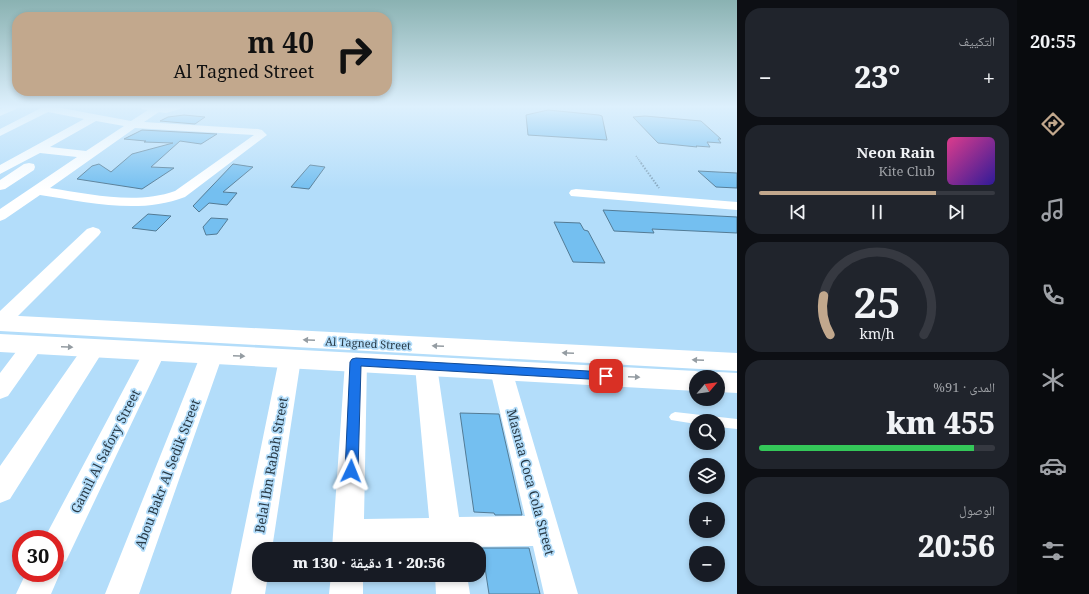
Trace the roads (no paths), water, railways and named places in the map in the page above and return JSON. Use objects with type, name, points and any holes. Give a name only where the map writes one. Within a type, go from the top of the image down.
[{"type":"highway","name":"Al Tagned Street","points":[[0,322],[737,362]]},
{"type":"highway","name":"Al Tagned Street","points":[[0,343],[689,381]]},
{"type":"highway","points":[[725,382],[737,383]]},
{"type":"street","points":[[0,170],[64,135]]},
{"type":"street","points":[[0,216],[118,135]]},
{"type":"street","points":[[37,190],[116,201],[170,200],[261,135]]},
{"type":"street","points":[[37,150],[88,155]]},
{"type":"street","points":[[0,186],[50,152]]},
{"type":"street","points":[[576,193],[737,206]]},
{"type":"street","points":[[0,322],[93,232]]},
{"type":"street","points":[[0,390],[33,345]]},
{"type":"street","points":[[0,490],[94,348]]},
{"type":"street","name":"Gamil Al Safory Street","points":[[64,532],[155,351]]},
{"type":"street","name":"Abou Bakr Al Sedik Street","points":[[122,594],[212,354]]},
{"type":"street","name":"Belal Ibn Rabah Street","points":[[248,594],[290,359]]},
{"type":"street","points":[[356,362],[348,541],[447,541],[544,531]]},
{"type":"street","points":[[426,366],[447,541]]},
{"type":"street","name":"Masnaa Coca Cola Street","points":[[500,370],[561,594]]},
{"type":"street","points":[[33,594],[39,582]]},
{"type":"street","points":[[346,594],[347,582]]},
{"type":"street","points":[[452,582],[453,594]]},
{"type":"lane","points":[[675,417],[689,418]]},
{"type":"lane","points":[[725,423],[737,424]]}]
